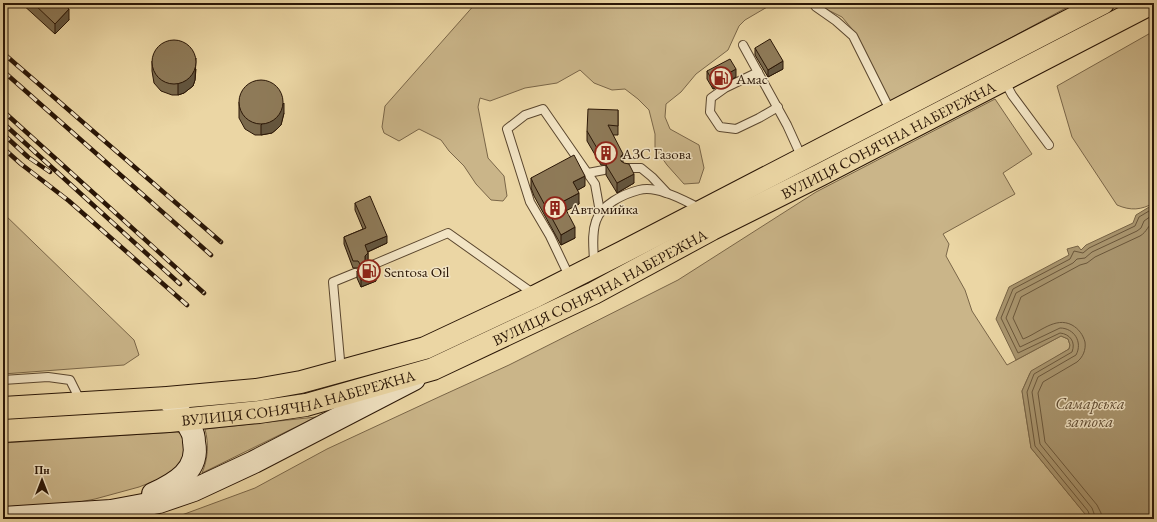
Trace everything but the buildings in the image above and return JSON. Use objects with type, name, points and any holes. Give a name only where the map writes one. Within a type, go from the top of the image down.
[{"type":"main road","name":"ВУЛИЦЯ СОНЯЧНА НАБЕРЕЖНА","points":[[808,168],[891,113],[1103,3]]},
{"type":"main road","name":"ВУЛИЦЯ СОНЯЧНА НАБЕРЕЖНА","points":[[3,431],[185,419],[259,412],[306,404],[433,369],[587,279],[808,168],[1004,80],[1152,3]]},
{"type":"main road","name":"ВУЛИЦЯ СОНЯЧНА НАБЕРЕЖНА","points":[[3,408],[167,398],[256,390],[301,382],[425,348],[536,296],[587,279]]},
{"type":"main road","points":[[3,518],[111,512],[159,502],[194,490],[261,459],[433,369]]},
{"type":"main road","points":[[111,512],[170,486],[190,470],[196,450],[192,431],[185,419],[167,398]]},
{"type":"lane","points":[[813,3],[852,36],[891,113]]},
{"type":"lane","points":[[743,45],[787,125],[808,168]]},
{"type":"lane","points":[[758,72],[725,88],[711,98],[710,112],[720,127],[736,129],[778,108]]},
{"type":"lane","points":[[1004,80],[1012,95],[1049,145]]},
{"type":"lane","points":[[543,109],[595,184],[600,212],[593,234],[587,279],[550,236],[530,202],[507,129],[525,115],[543,109]]},
{"type":"lane","points":[[626,168],[641,168],[667,193],[708,219]]},
{"type":"lane","points":[[588,173],[604,170]]},
{"type":"lane","points":[[600,212],[623,196],[640,190],[652,190],[667,193]]},
{"type":"lane","points":[[370,266],[448,233],[536,296]]},
{"type":"lane","points":[[341,371],[333,282],[355,272]]},
{"type":"lane","points":[[3,380],[48,377],[70,380],[82,403]]},
{"type":"shaded area","points":[[476,3],[774,3],[745,20],[739,26],[728,50],[696,74],[681,92],[666,104],[665,117],[670,129],[699,145],[704,168],[699,183],[684,184],[667,165],[655,148],[655,134],[649,110],[638,99],[625,89],[612,90],[594,83],[580,70],[557,83],[525,88],[490,101],[480,98],[478,107],[488,158],[504,176],[507,196],[503,201],[491,200],[476,184],[464,166],[449,151],[441,140],[419,129],[399,141],[384,133],[382,127],[385,106]]},
{"type":"shaded area","points":[[833,3],[1075,3],[891,103],[857,35],[842,17],[824,8]]},
{"type":"shaded area","points":[[1154,31],[1154,203],[1145,207],[1131,209],[1117,205],[1072,137],[1057,86]]},
{"type":"shaded area","points":[[995,99],[1032,154],[1003,173],[1015,194],[943,234],[949,244],[946,256],[965,290],[972,311],[1007,365],[1061,336],[1068,339],[1070,345],[1069,349],[1030,373],[1022,391],[1031,448],[1085,514],[1087,519],[171,519],[255,488],[327,449],[509,365],[678,280],[816,192]]},
{"type":"shaded area","points":[[3,213],[134,340],[139,355],[124,365],[3,374]]},
{"type":"shaded area","points":[[316,417],[202,473],[206,462],[207,451],[205,429]]},
{"type":"shaded area","points":[[177,432],[182,434],[186,445],[183,462],[167,476],[139,487],[74,503],[3,507],[3,443]]},
{"type":"water","name":"Самарська затока","points":[[1154,204],[1154,519],[1087,519],[1085,514],[1031,448],[1022,391],[1031,371],[1069,349],[1070,345],[1068,339],[1061,336],[1016,360],[996,319],[1009,287],[1069,255],[1067,249],[1078,246],[1081,250],[1086,245],[1133,223],[1136,215]]},
{"type":"railway","points":[[3,53],[221,242]]},
{"type":"railway","points":[[3,71],[211,255]]},
{"type":"railway","points":[[3,111],[204,293]]},
{"type":"railway","points":[[3,123],[180,284]]},
{"type":"railway","points":[[3,134],[28,157],[50,172]]},
{"type":"railway","points":[[3,148],[21,164],[69,201],[187,305]]},
{"type":"place","name":"Амас","points":[[721,78]]},
{"type":"place","name":"АЗС Газова","points":[[606,153]]},
{"type":"place","name":"Автомийка","points":[[555,208]]},
{"type":"place","name":"Sentosa Oil","points":[[369,271]]}]
